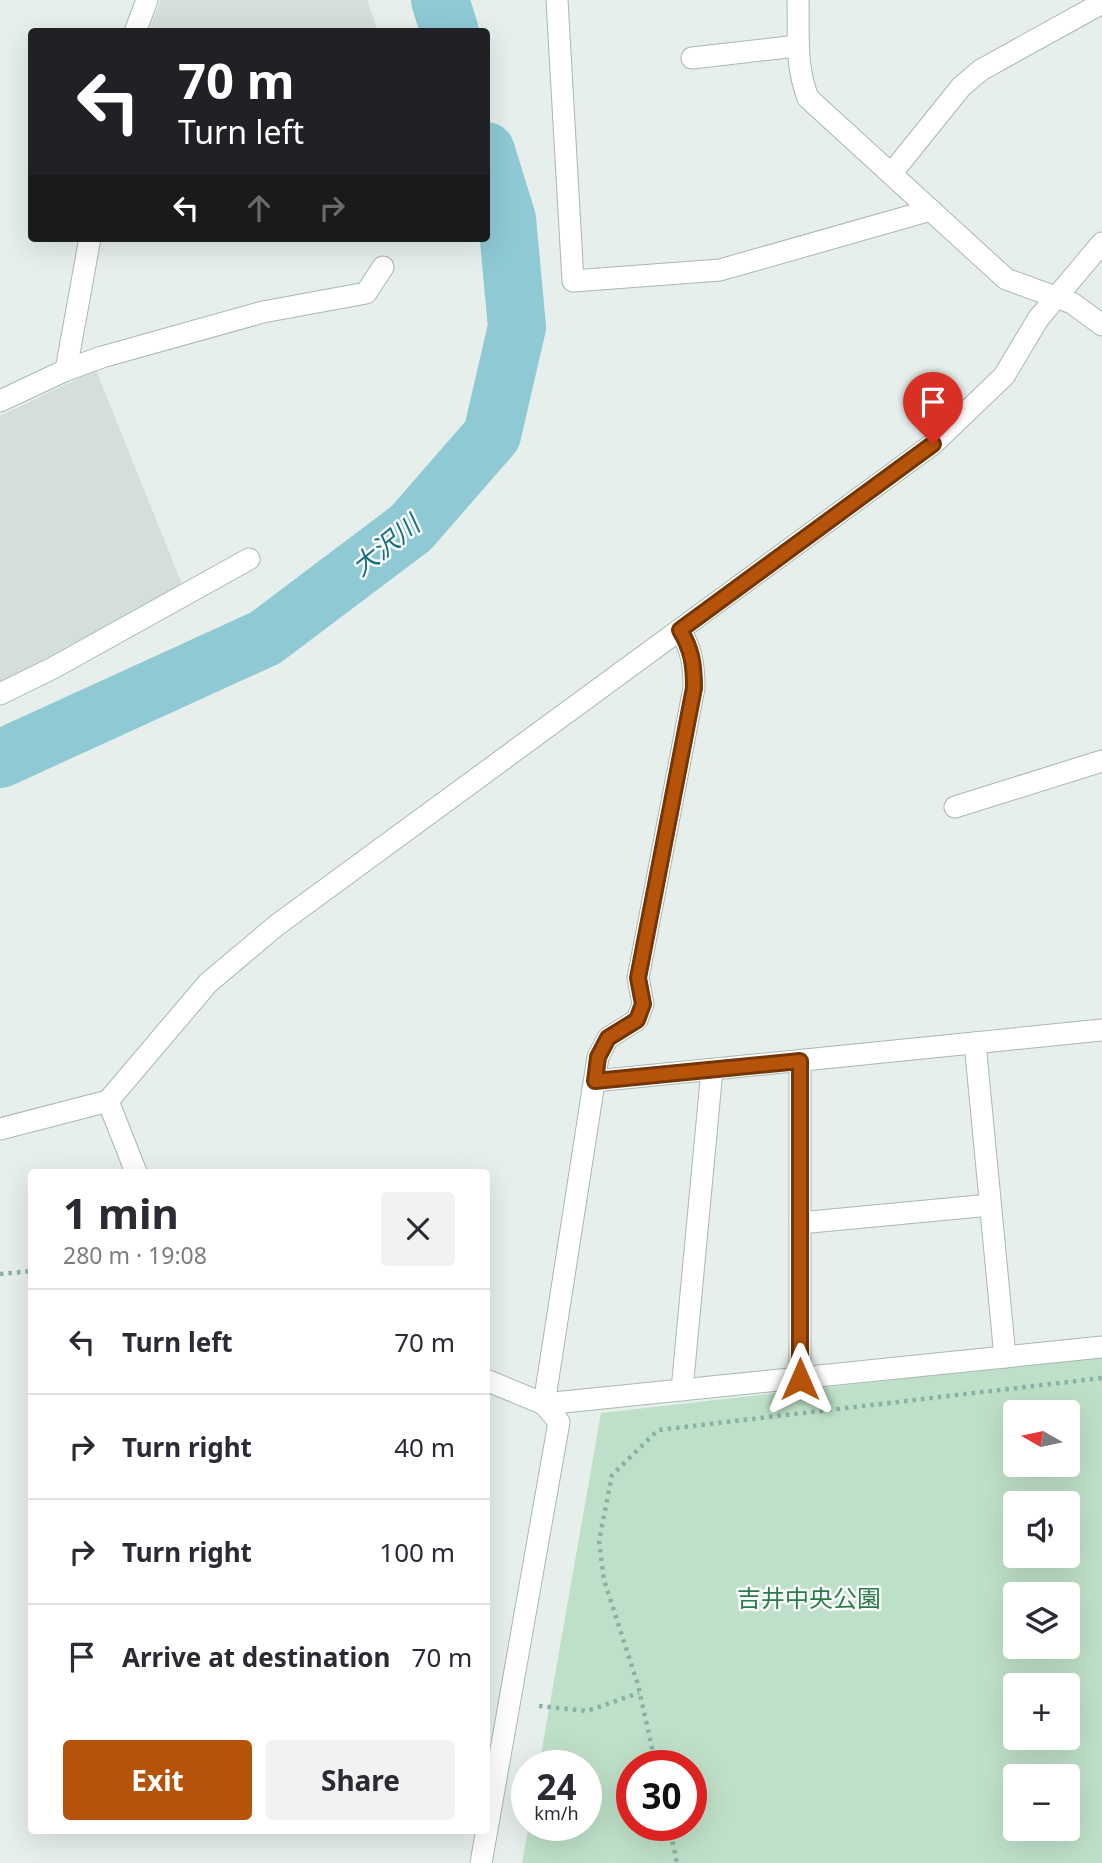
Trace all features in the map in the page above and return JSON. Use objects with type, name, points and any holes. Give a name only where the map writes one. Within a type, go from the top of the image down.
[{"type":"street","points":[[137,28],[148,0]]},
{"type":"street","points":[[557,0],[573,281],[720,270],[931,210]]},
{"type":"street","points":[[798,0],[797,46],[800,76],[808,98],[1006,279],[1072,303],[1102,325]]},
{"type":"street","points":[[891,174],[961,87],[981,70],[1102,3]]},
{"type":"street","points":[[692,58],[797,46]]},
{"type":"street","points":[[66,369],[89,242]]},
{"type":"street","points":[[0,1129],[108,1101],[200,991],[288,917],[933,444],[1004,376],[1038,319],[1102,243]]},
{"type":"street","points":[[0,401],[66,369],[102,357],[263,312],[366,293],[383,267]]},
{"type":"street","points":[[0,694],[53,668],[249,559]]},
{"type":"street","points":[[544,1404],[598,1057],[608,1038],[637,1020],[643,1004],[638,978],[694,688],[694,663],[690,647],[680,630]]},
{"type":"street","points":[[955,807],[1102,761]]},
{"type":"street","points":[[595,1081],[1102,1030]]},
{"type":"street","points":[[975,1043],[1004,1357]]},
{"type":"street","points":[[800,1061],[800,1379]]},
{"type":"street","points":[[681,1390],[712,1070]]},
{"type":"street","points":[[108,1101],[135,1169]]},
{"type":"street","points":[[800,1223],[990,1205]]},
{"type":"street","points":[[544,1404],[1102,1347]]},
{"type":"street","points":[[490,1382],[544,1404],[559,1422],[490,1812]]},
{"type":"street","points":[[481,1863],[486,1834]]},
{"type":"path","points":[[0,1274],[28,1271]]},
{"type":"path","points":[[652,1750],[639,1693],[604,1580],[598,1541],[612,1475],[657,1430],[1102,1378]]},
{"type":"path","points":[[539,1706],[587,1711],[639,1693]]},
{"type":"path","points":[[672,1841],[677,1863]]},
{"type":"shaded area","points":[[161,0],[367,0],[377,28],[149,28]]},
{"type":"shaded area","points":[[96,370],[182,584],[0,684],[0,416]]},
{"type":"green space","name":"吉井中央公園","points":[[1102,1356],[1102,1863],[522,1863],[526,1841],[602,1841],[602,1750],[542,1750],[601,1413]]},
{"type":"waterway","name":"大沢川","points":[[440,0],[449,28]]},
{"type":"waterway","name":"大沢川","points":[[0,759],[265,638],[411,528],[492,435],[517,327],[507,219],[490,164]]},
{"type":"route","points":[[800,1379],[800,1061],[595,1081],[598,1057],[608,1038],[637,1020],[643,1004],[638,978],[694,688],[694,663],[690,647],[680,630],[933,444]]}]
